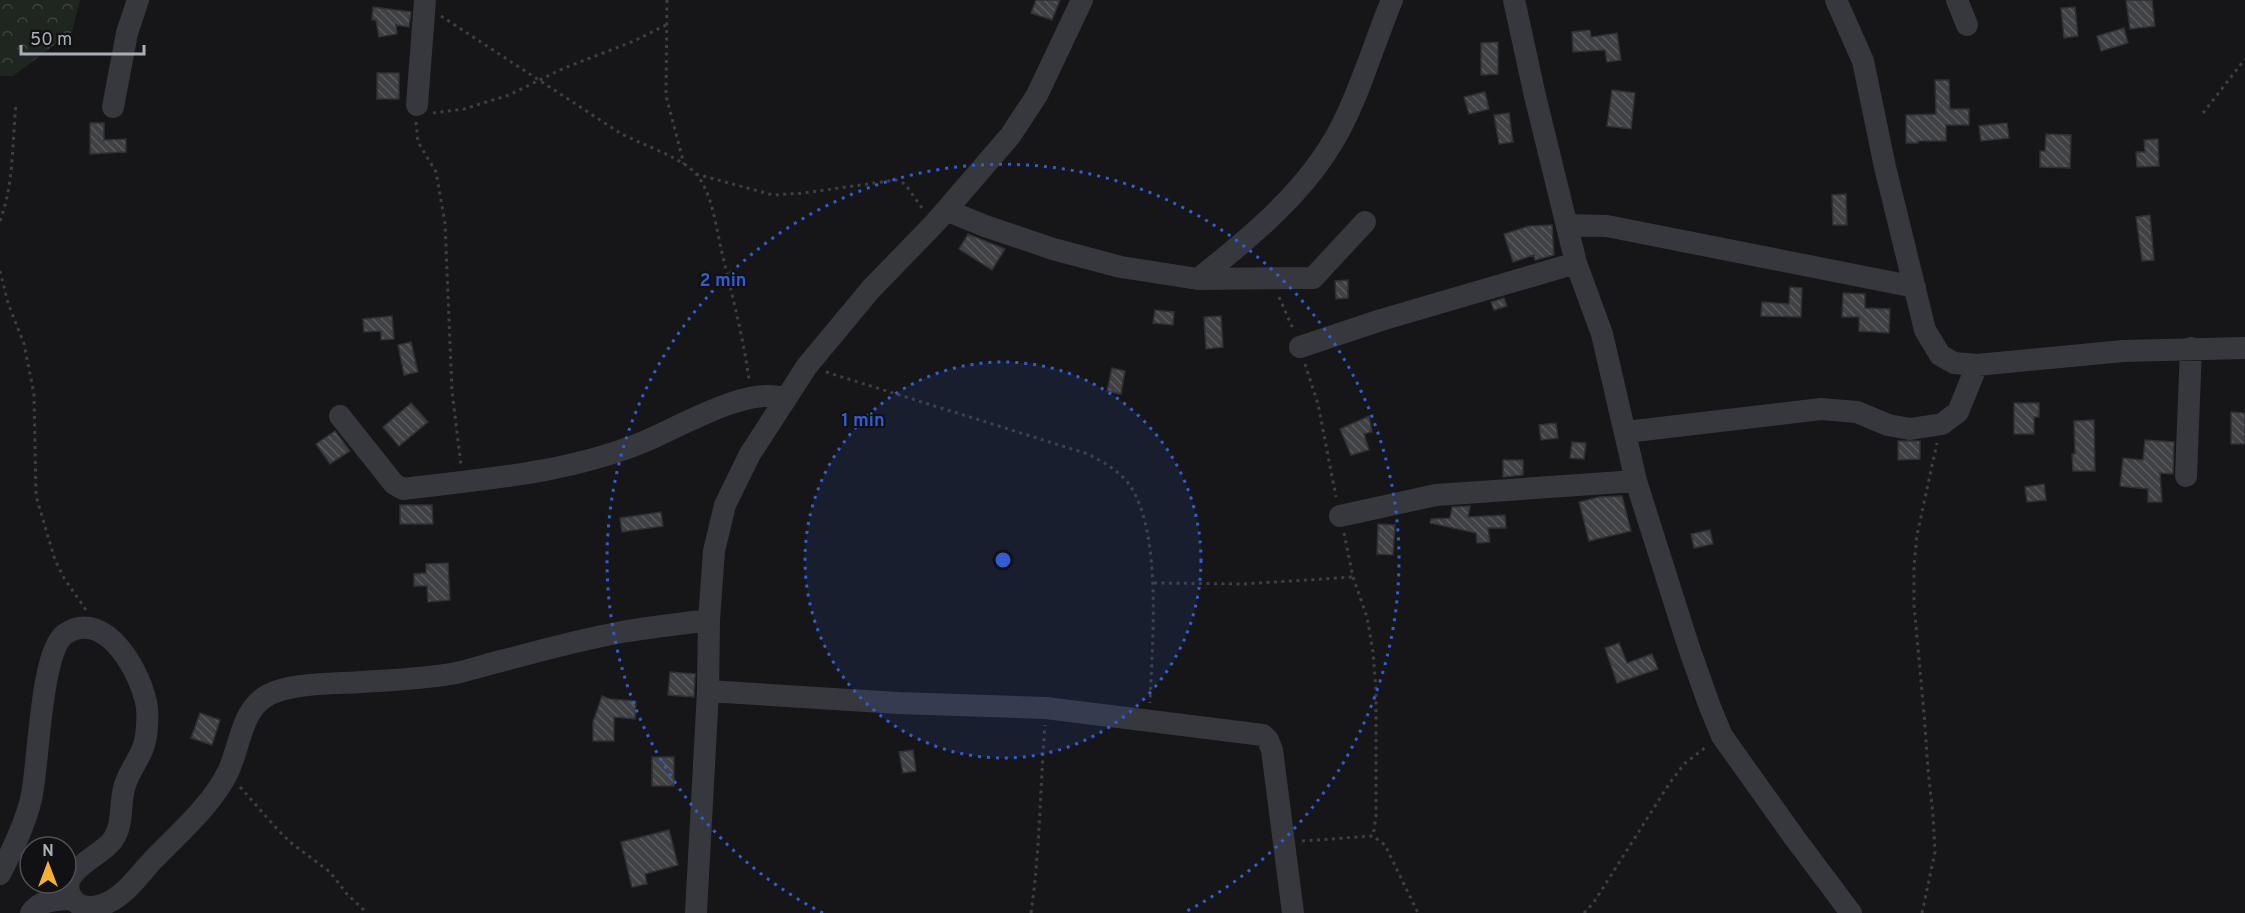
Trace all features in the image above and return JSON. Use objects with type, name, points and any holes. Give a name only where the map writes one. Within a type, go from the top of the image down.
[{"type":"street","points":[[113,107],[124,44],[138,0]]},
{"type":"street","points":[[696,913],[708,691],[709,620],[714,551],[725,505],[750,454],[807,366],[871,289],[940,216],[1010,136],[1037,95],[1082,0]]},
{"type":"street","points":[[1198,279],[1247,240],[1317,165],[1339,131],[1392,0]]},
{"type":"street","points":[[1514,0],[1576,263],[1602,334],[1636,481],[1689,648],[1722,736],[1762,794],[1851,913]]},
{"type":"street","points":[[1836,0],[1863,61],[1885,167],[1925,330],[1940,355],[1954,363],[1977,365],[2123,351],[2245,348]]},
{"type":"street","points":[[1957,0],[1966,25]]},
{"type":"street","points":[[417,110],[425,3]]},
{"type":"street","points":[[940,216],[985,226],[1053,249],[1121,267],[1198,279],[1313,278],[1365,222]]},
{"type":"street","points":[[1568,225],[1607,226],[1915,287]]},
{"type":"street","points":[[1300,347],[1381,320],[1576,263]]},
{"type":"street","points":[[2186,476],[2191,348]]},
{"type":"street","points":[[1626,432],[1821,409],[1857,412],[1888,425],[1910,429],[1942,424],[1958,412],[1977,365]]},
{"type":"street","points":[[340,416],[394,484],[403,489],[560,467],[619,451],[751,396],[775,394],[784,399]]},
{"type":"street","points":[[1341,516],[1436,495],[1636,481]]},
{"type":"street","points":[[0,874],[11,853],[31,800],[42,707],[55,648],[63,635],[72,631],[88,627],[102,631],[116,644],[132,668],[142,690],[147,709],[144,747],[128,776],[121,798],[120,826],[113,841],[70,877],[69,889],[73,899],[81,906],[92,908],[109,902],[125,891],[198,814],[217,790],[228,771],[245,724],[258,702],[269,694],[291,688],[417,679],[458,673],[613,634],[709,620]]},
{"type":"street","points":[[708,691],[909,704],[1046,708],[1263,735],[1272,750],[1286,843],[1293,913]]},
{"type":"street","points":[[31,913],[35,907],[49,901],[73,899]]},
{"type":"path","points":[[667,0],[666,96],[684,165]]},
{"type":"path","points":[[425,3],[620,134],[666,154],[696,174],[773,195],[901,181],[940,216]]},
{"type":"path","points":[[462,482],[452,391],[445,223],[436,172],[416,136],[417,110],[464,109],[509,95],[562,69],[634,41],[666,25]]},
{"type":"path","points":[[2204,113],[2245,59]]},
{"type":"path","points":[[0,221],[11,183],[16,104]]},
{"type":"path","points":[[696,174],[710,202],[744,343],[751,396]]},
{"type":"path","points":[[0,271],[8,303],[24,344],[34,394],[36,496],[46,533],[64,578],[102,631]]},
{"type":"path","points":[[1271,279],[1300,347],[1318,404],[1353,577],[1367,617],[1376,690],[1376,816],[1373,836]]},
{"type":"path","points":[[807,366],[1089,454],[1113,468],[1128,484],[1140,505],[1154,583],[1150,720]]},
{"type":"path","points":[[1922,913],[1935,852],[1914,605],[1914,566],[1917,535],[1942,424]]},
{"type":"path","points":[[1154,583],[1244,584],[1353,577]]},
{"type":"path","points":[[1031,913],[1038,847],[1046,708]]},
{"type":"path","points":[[1584,913],[1594,902],[1684,764],[1722,736]]},
{"type":"path","points":[[228,771],[278,831],[330,872],[347,894],[367,913]]},
{"type":"path","points":[[1286,843],[1373,836],[1385,845],[1418,913]]},
{"type":"green space","points":[[0,0],[80,0],[72,32],[13,76],[0,76]]},
{"type":"building","points":[[1036,0],[1060,0],[1052,20],[1031,13]]},
{"type":"building","points":[[2126,0],[2152,0],[2155,26],[2130,29]]},
{"type":"building","points":[[373,7],[411,12],[409,27],[396,25],[397,34],[379,37],[376,20],[372,20]]},
{"type":"building","points":[[2075,7],[2078,36],[2064,38],[2061,8]]},
{"type":"building","points":[[2124,28],[2128,43],[2101,51],[2097,36]]},
{"type":"building","points":[[1590,30],[1591,37],[1617,33],[1621,60],[1607,62],[1605,50],[1573,52],[1572,32]]},
{"type":"building","points":[[1498,42],[1498,74],[1481,75],[1481,43]]},
{"type":"building","points":[[377,73],[399,73],[399,99],[377,99]]},
{"type":"building","points":[[1935,80],[1949,80],[1950,109],[1969,109],[1969,125],[1946,125],[1946,141],[1906,143],[1906,115],[1936,114]]},
{"type":"building","points":[[1612,90],[1635,93],[1631,129],[1607,126]]},
{"type":"building","points":[[1485,92],[1489,109],[1469,114],[1464,97]]},
{"type":"building","points":[[1509,113],[1513,142],[1499,144],[1494,115]]},
{"type":"building","points":[[90,123],[104,123],[104,140],[126,139],[126,152],[90,154]]},
{"type":"building","points":[[2007,123],[2009,138],[1981,141],[1979,126]]},
{"type":"building","points":[[2046,134],[2071,135],[2070,168],[2040,167],[2040,151],[2045,151]]},
{"type":"building","points":[[2158,139],[2159,166],[2137,167],[2136,152],[2145,152],[2144,140]]},
{"type":"building","points":[[1846,194],[1847,225],[1833,225],[1832,195]]},
{"type":"building","points":[[2150,215],[2154,260],[2142,261],[2136,217]]},
{"type":"building","points":[[1552,225],[1554,255],[1535,260],[1534,255],[1513,262],[1504,234],[1529,226]]},
{"type":"building","points":[[968,234],[1005,249],[992,270],[959,249]]},
{"type":"building","points":[[1348,280],[1348,298],[1336,299],[1335,281]]},
{"type":"building","points":[[1790,287],[1802,288],[1801,317],[1761,316],[1762,302],[1789,304]]},
{"type":"building","points":[[1843,293],[1865,294],[1865,308],[1890,309],[1889,333],[1859,331],[1859,317],[1842,317]]},
{"type":"building","points":[[1504,298],[1507,306],[1494,310],[1491,302]]},
{"type":"building","points":[[1155,310],[1174,312],[1173,325],[1153,323]]},
{"type":"building","points":[[392,316],[394,339],[381,340],[381,331],[364,332],[363,319]]},
{"type":"building","points":[[1221,316],[1223,347],[1206,349],[1204,317]]},
{"type":"building","points":[[411,342],[418,372],[404,375],[398,345]]},
{"type":"building","points":[[1112,368],[1125,371],[1121,394],[1107,391]]},
{"type":"building","points":[[411,403],[428,422],[399,446],[383,427]]},
{"type":"building","points":[[2014,403],[2039,403],[2039,417],[2034,417],[2034,434],[2014,434]]},
{"type":"building","points":[[2231,412],[2245,413],[2245,444],[2231,444]]},
{"type":"building","points":[[1369,416],[1372,432],[1364,434],[1369,450],[1351,455],[1340,429]]},
{"type":"building","points":[[2094,420],[2095,471],[2073,471],[2074,421]]},
{"type":"building","points":[[1556,423],[1558,438],[1541,440],[1539,425]]},
{"type":"building","points":[[335,431],[350,451],[330,464],[316,444]]},
{"type":"building","points":[[2145,440],[2174,442],[2173,474],[2160,473],[2162,502],[2148,502],[2148,489],[2120,486],[2123,458],[2143,460]]},
{"type":"building","points":[[1898,441],[1920,441],[1920,459],[1898,460]]},
{"type":"building","points":[[1572,442],[1586,443],[1584,459],[1570,458]]},
{"type":"building","points":[[1503,460],[1523,460],[1523,475],[1503,477]]},
{"type":"building","points":[[2044,484],[2046,500],[2027,502],[2025,487]]},
{"type":"building","points":[[1622,496],[1631,531],[1589,541],[1579,502],[1599,497]]},
{"type":"building","points":[[400,505],[432,505],[433,524],[400,524]]},
{"type":"building","points":[[1470,506],[1468,517],[1505,515],[1506,528],[1488,528],[1490,542],[1477,543],[1476,533],[1430,523],[1431,519],[1450,518],[1452,507]]},
{"type":"building","points":[[661,512],[663,526],[622,532],[620,518]]},
{"type":"building","points":[[1378,524],[1395,525],[1393,555],[1377,554]]},
{"type":"building","points":[[1710,530],[1713,544],[1694,548],[1691,534]]},
{"type":"building","points":[[448,563],[450,600],[428,602],[427,586],[414,586],[414,574],[426,573],[426,564]]},
{"type":"building","points":[[1619,643],[1627,663],[1652,654],[1658,669],[1617,683],[1605,648]]},
{"type":"building","points":[[670,672],[695,674],[694,697],[668,695]]},
{"type":"building","points":[[602,696],[610,699],[636,701],[635,719],[614,717],[614,741],[593,741],[593,722]]},
{"type":"building","points":[[200,713],[220,720],[212,745],[191,738]]},
{"type":"building","points":[[913,750],[916,771],[903,773],[899,752]]},
{"type":"building","points":[[652,757],[674,757],[674,786],[652,786]]},
{"type":"building","points":[[669,830],[678,865],[645,874],[647,884],[632,887],[621,842]]}]
